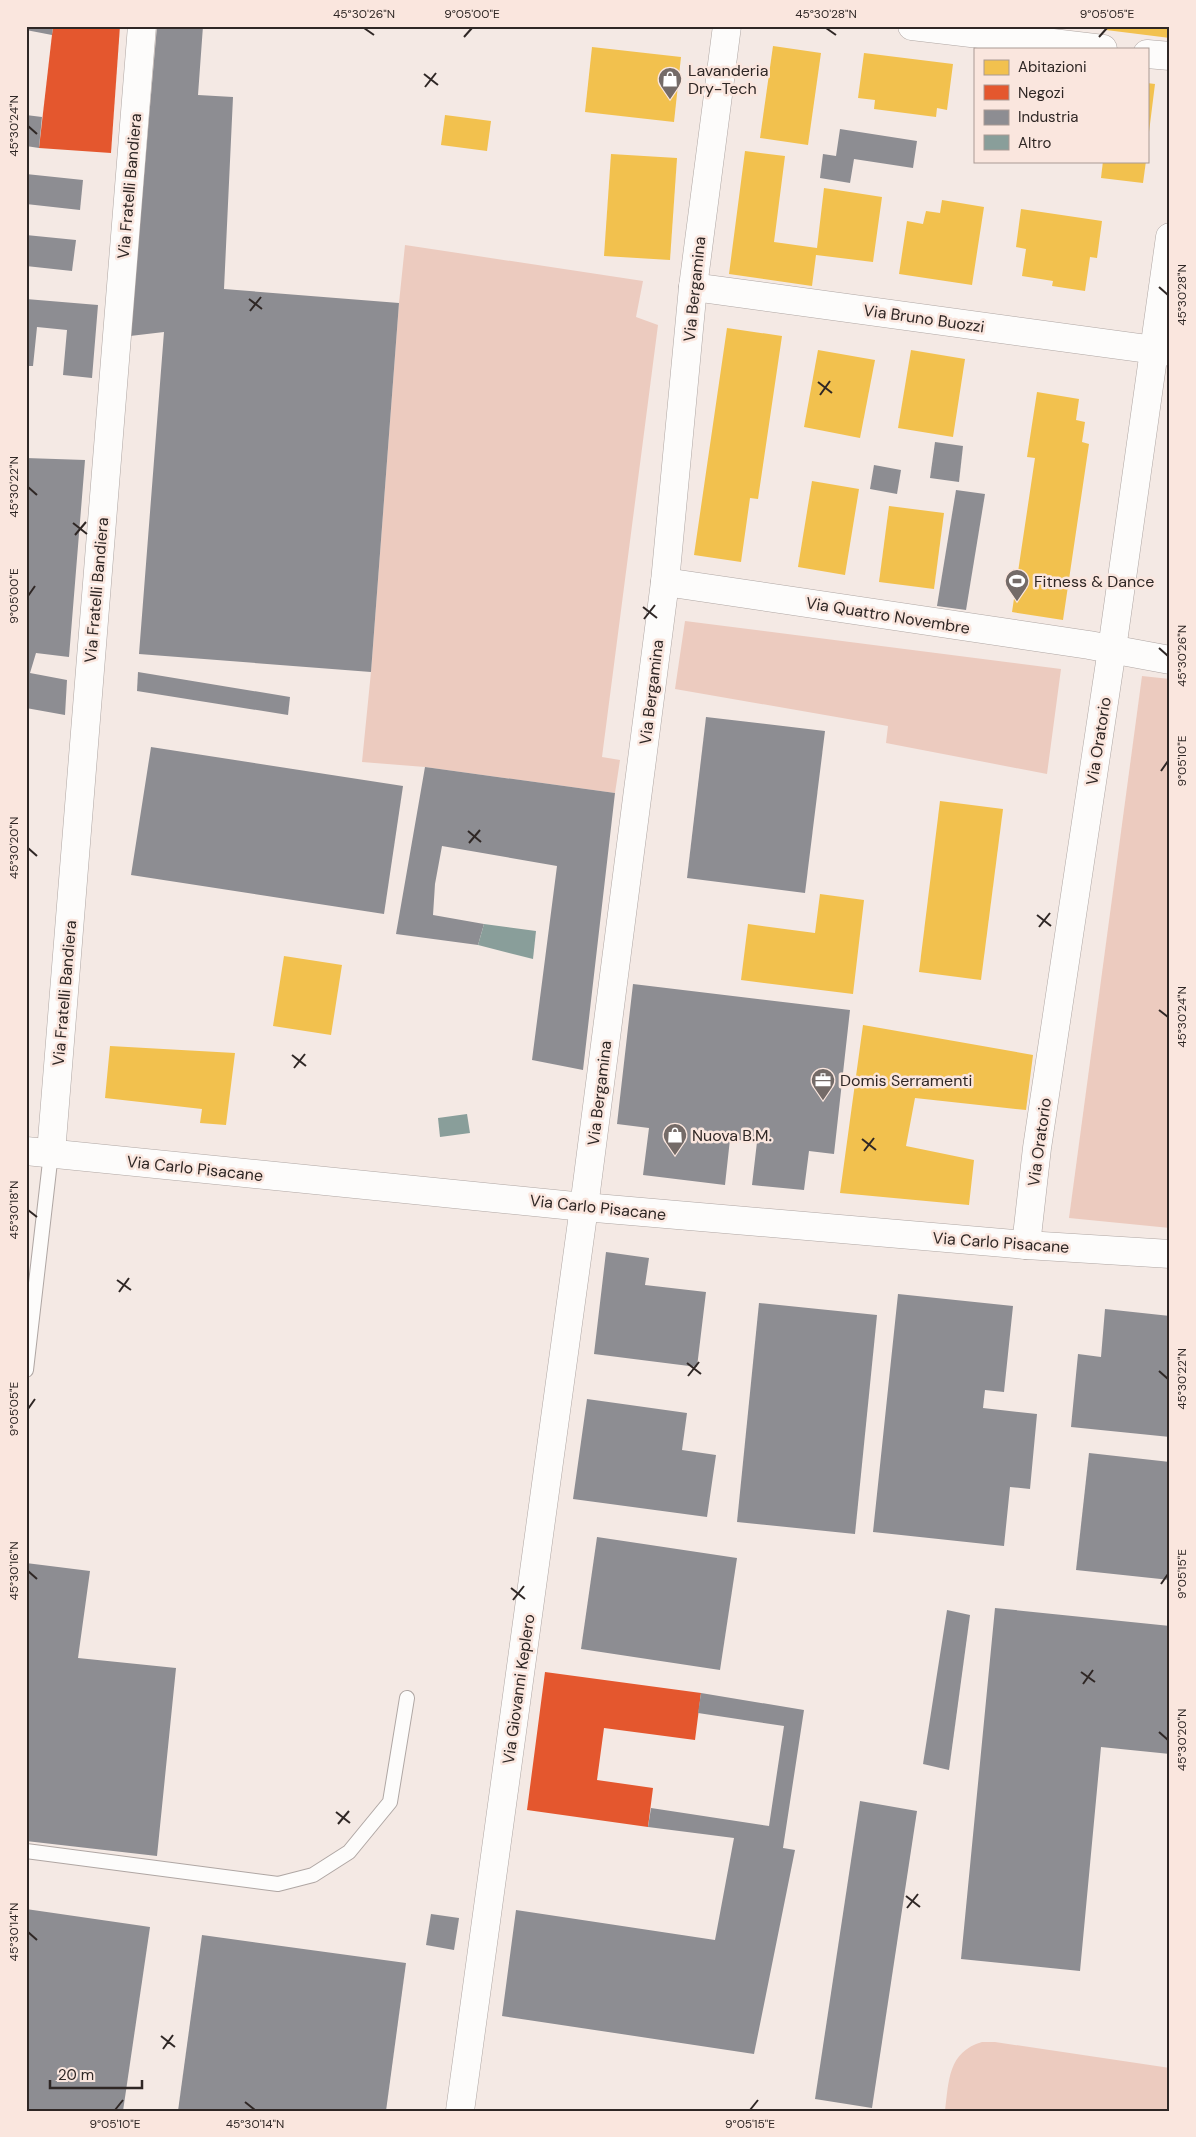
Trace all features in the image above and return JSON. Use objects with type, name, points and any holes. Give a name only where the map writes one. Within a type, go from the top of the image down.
[{"type":"street","name":"Via Fratelli Bandiera","points":[[38,1152],[142,26]]},
{"type":"street","name":"Via Bergamina","points":[[584,1207],[665,582],[693,287],[727,26]]},
{"type":"street","points":[[912,26],[969,30],[1096,48]]},
{"type":"street","points":[[1148,54],[1170,56]]},
{"type":"street","name":"Via Oratorio","points":[[1026,1245],[1037,1148],[1112,649],[1162,351],[1170,238]]},
{"type":"street","name":"Via Bruno Buozzi","points":[[693,287],[1162,351]]},
{"type":"street","name":"Via Quattro Novembre","points":[[665,582],[1112,649],[1170,660]]},
{"type":"street","name":"Via Carlo Pisacane","points":[[38,1152],[584,1207],[1026,1245],[1170,1254]]},
{"type":"street","name":"Via Giovanni Keplero","points":[[460,2111],[584,1207]]},
{"type":"lane","points":[[26,1370],[38,1152]]},
{"type":"lane","points":[[26,1851],[278,1884],[313,1875],[350,1852],[390,1802],[407,1698]]},
{"type":"shaded area","points":[[405,245],[643,281],[636,317],[658,325],[602,757],[620,760],[615,793],[425,767],[362,762],[371,672]]},
{"type":"shaded area","points":[[685,621],[1061,669],[1047,774],[886,743],[888,726],[675,689]]},
{"type":"shaded area","points":[[1142,676],[1170,679],[1170,1228],[1069,1218]]},
{"type":"shaded area","points":[[982,2042],[995,2042],[1170,2068],[1170,2111],[945,2111],[950,2078],[956,2060],[962,2053]]},
{"type":"building: Abitazioni","points":[[1107,26],[1170,26],[1170,38],[1106,30]]},
{"type":"building: Abitazioni","points":[[773,46],[821,53],[808,145],[760,138]]},
{"type":"building: Abitazioni","points":[[592,47],[681,57],[674,122],[585,112]]},
{"type":"building: Abitazioni","points":[[864,53],[953,64],[947,110],[937,108],[936,117],[874,109],[875,100],[858,98]]},
{"type":"building: Abitazioni","points":[[1148,83],[1155,84],[1148,140]]},
{"type":"building: Abitazioni","points":[[445,115],[491,121],[487,151],[441,145]]},
{"type":"building: Abitazioni","points":[[745,151],[785,156],[774,242],[817,248],[824,188],[882,197],[873,262],[816,255],[812,286],[729,274]]},
{"type":"building: Abitazioni","points":[[611,154],[677,158],[670,260],[604,256]]},
{"type":"building: Abitazioni","points":[[1103,162],[1146,162],[1143,183],[1101,178]]},
{"type":"building: Abitazioni","points":[[942,200],[984,207],[972,285],[899,274],[907,221],[923,224],[926,211],[940,213]]},
{"type":"building: Abitazioni","points":[[1021,209],[1102,221],[1097,258],[1090,257],[1085,291],[1052,286],[1053,281],[1022,276],[1026,249],[1016,247]]},
{"type":"building: Abitazioni","points":[[727,328],[782,336],[758,499],[750,498],[741,562],[694,555]]},
{"type":"building: Abitazioni","points":[[818,350],[875,360],[860,438],[804,427]]},
{"type":"building: Abitazioni","points":[[911,350],[965,359],[953,437],[898,428]]},
{"type":"building: Abitazioni","points":[[1037,392],[1079,399],[1076,420],[1085,422],[1082,442],[1089,444],[1063,620],[1012,612],[1035,458],[1027,457]]},
{"type":"building: Abitazioni","points":[[812,481],[859,489],[845,575],[798,567]]},
{"type":"building: Abitazioni","points":[[889,506],[944,513],[934,589],[879,582]]},
{"type":"building: Abitazioni","points":[[940,801],[1003,809],[981,980],[919,972]]},
{"type":"building: Abitazioni","points":[[820,894],[864,900],[853,994],[741,980],[748,924],[815,933]]},
{"type":"building: Abitazioni","points":[[284,956],[342,965],[331,1035],[273,1026]]},
{"type":"building: Abitazioni","points":[[863,1025],[1033,1055],[1026,1110],[915,1098],[906,1146],[974,1160],[969,1205],[840,1193]]},
{"type":"building: Abitazioni","points":[[110,1046],[235,1053],[226,1125],[200,1123],[202,1109],[105,1098]]},
{"type":"building: Negozi","points":[[53,26],[120,26],[111,153],[39,148]]},
{"type":"building: Negozi","points":[[545,1672],[701,1693],[695,1740],[604,1728],[597,1780],[653,1788],[648,1827],[527,1810]]},
{"type":"building: Industria","points":[[26,26],[53,26],[52,35],[26,30]]},
{"type":"building: Industria","points":[[157,26],[203,26],[198,95],[233,97],[224,289],[399,303],[371,672],[139,654],[164,332],[130,336]]},
{"type":"building: Industria","points":[[26,115],[42,117],[39,148],[26,146]]},
{"type":"building: Industria","points":[[840,129],[917,141],[913,168],[854,159],[850,183],[820,178],[823,154],[836,156]]},
{"type":"building: Industria","points":[[26,174],[83,180],[80,210],[26,204]]},
{"type":"building: Industria","points":[[26,235],[76,240],[72,271],[26,266]]},
{"type":"building: Industria","points":[[26,299],[98,305],[92,378],[63,375],[67,330],[37,327],[33,366],[26,366]]},
{"type":"building: Industria","points":[[935,442],[963,446],[959,482],[930,478]]},
{"type":"building: Industria","points":[[26,458],[85,460],[69,657],[36,653],[30,673],[67,680],[65,715],[26,708]]},
{"type":"building: Industria","points":[[874,465],[901,470],[897,494],[870,489]]},
{"type":"building: Industria","points":[[956,490],[985,494],[966,610],[937,606]]},
{"type":"building: Industria","points":[[138,672],[290,697],[288,715],[137,691]]},
{"type":"building: Industria","points":[[706,717],[825,731],[805,893],[687,878]]},
{"type":"building: Industria","points":[[151,747],[403,786],[384,914],[131,875]]},
{"type":"building: Industria","points":[[425,767],[615,793],[583,1070],[532,1060],[557,866],[442,846],[435,884],[433,915],[484,924],[478,945],[396,934]]},
{"type":"building: Industria","points":[[633,984],[850,1010],[834,1154],[809,1151],[804,1190],[752,1185],[757,1142],[730,1139],[725,1185],[643,1175],[649,1128],[617,1124]]},
{"type":"building: Industria","points":[[606,1252],[649,1258],[645,1285],[706,1292],[697,1367],[594,1354]]},
{"type":"building: Industria","points":[[898,1294],[1013,1306],[1004,1392],[985,1390],[983,1408],[1037,1414],[1030,1489],[1010,1487],[1004,1546],[873,1532]]},
{"type":"building: Industria","points":[[759,1303],[877,1315],[855,1534],[737,1522]]},
{"type":"building: Industria","points":[[1105,1309],[1170,1316],[1170,1437],[1071,1427],[1078,1354],[1101,1357]]},
{"type":"building: Industria","points":[[587,1399],[687,1413],[682,1450],[716,1455],[707,1517],[573,1499]]},
{"type":"building: Industria","points":[[1089,1453],[1170,1462],[1170,1580],[1076,1570]]},
{"type":"building: Industria","points":[[597,1537],[737,1558],[720,1670],[581,1649]]},
{"type":"building: Industria","points":[[26,1563],[90,1571],[78,1658],[176,1668],[157,1856],[26,1841]]},
{"type":"building: Industria","points":[[995,1608],[1170,1626],[1170,1754],[1101,1747],[1080,1971],[961,1959]]},
{"type":"building: Industria","points":[[947,1610],[970,1615],[949,1770],[923,1764]]},
{"type":"building: Industria","points":[[701,1693],[804,1710],[783,1848],[795,1850],[754,2054],[502,2016],[516,1910],[715,1940],[734,1838],[648,1827],[651,1808],[769,1826],[784,1726],[698,1713]]},
{"type":"building: Industria","points":[[860,1801],[917,1811],[872,2108],[815,2099]]},
{"type":"building: Industria","points":[[26,1909],[150,1927],[123,2111],[26,2111]]},
{"type":"building: Industria","points":[[431,1914],[459,1918],[454,1950],[426,1945]]},
{"type":"building: Industria","points":[[202,1935],[406,1963],[386,2111],[178,2111]]},
{"type":"building: Altro","points":[[484,924],[536,931],[533,959],[478,945]]},
{"type":"building: Altro","points":[[467,1114],[470,1133],[440,1137],[438,1118]]},
{"type":"place","name":"Lavanderia Dry-Tech","points":[[670,100]]},
{"type":"place","name":"Fitness & Dance","points":[[1017,602]]},
{"type":"place","name":"Domis Serramenti","points":[[823,1101]]},
{"type":"place","name":"Nuova B.M.","points":[[675,1156]]}]
